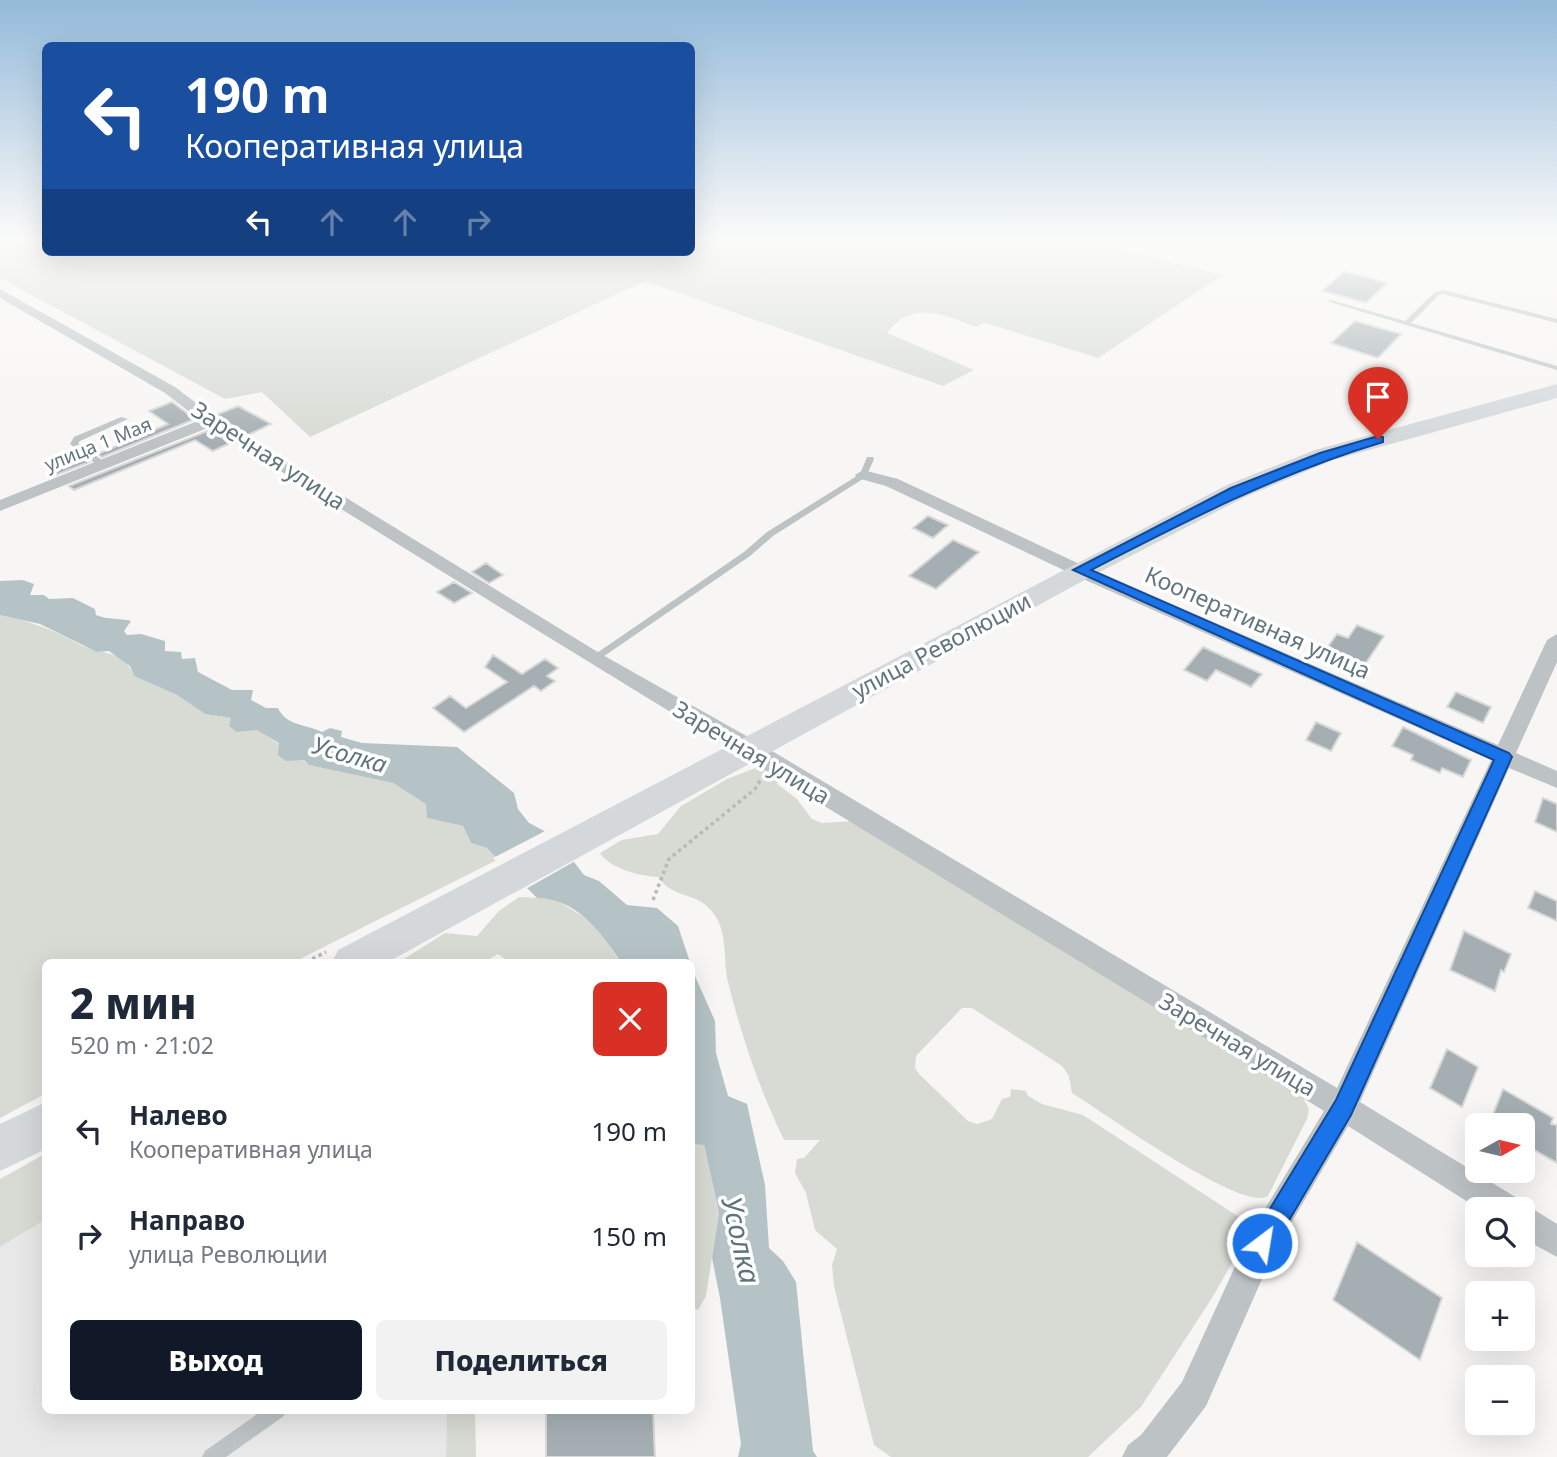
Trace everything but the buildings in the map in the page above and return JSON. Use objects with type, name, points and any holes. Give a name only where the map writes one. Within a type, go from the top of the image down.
[{"type":"main road","name":"улица Революции","points":[[358,959],[634,810],[759,755],[1080,570],[1236,491],[1324,455],[1465,414],[1556,373]]},
{"type":"main road","points":[[0,1148],[42,1126]]},
{"type":"street","name":"Заречная улица","points":[[26,308],[170,390],[211,421],[594,659],[759,755],[1343,1107],[1487,1197]]},
{"type":"street","name":"улица 1 Мая","points":[[0,506],[211,421]]},
{"type":"street","name":"Кооперативная улица","points":[[867,467],[892,482],[1080,570],[1557,779]]},
{"type":"street","points":[[1150,1454],[1194,1394],[1224,1333],[1262,1243],[1343,1107],[1557,640]]},
{"type":"street","points":[[1535,1228],[1557,1241]]},
{"type":"lane","points":[[1352,308],[1556,373]]},
{"type":"lane","points":[[1406,324],[1422,308]]},
{"type":"lane","points":[[1506,308],[1557,321]]},
{"type":"lane","points":[[103,465],[74,444],[77,439],[124,419]]},
{"type":"lane","points":[[594,659],[747,554],[771,534],[867,467]]},
{"type":"lane","points":[[211,1457],[272,1414]]},
{"type":"path","points":[[653,900],[669,859],[755,789],[759,755]]},
{"type":"shaded area","points":[[56,308],[587,308],[310,437],[262,392],[225,399]]},
{"type":"shaded area","points":[[722,308],[1173,308],[1098,358],[986,323],[978,327],[930,313],[907,316],[897,322],[887,333],[974,370],[943,386]]},
{"type":"shaded area","points":[[0,615],[42,627],[89,648],[118,657],[134,676],[177,695],[205,714],[231,718],[237,732],[257,729],[310,765],[393,783],[427,804],[427,818],[463,826],[471,843],[487,848],[499,859],[300,959],[42,959],[42,1096],[0,1118]]},
{"type":"shaded area","points":[[758,767],[771,767],[780,776],[777,784],[797,799],[812,819],[822,823],[855,821],[1301,1094],[1309,1109],[1307,1119],[1268,1196],[1254,1197],[1231,1190],[1203,1176],[1072,1093],[1069,1076],[1062,1066],[972,1008],[962,1008],[916,1056],[915,1068],[920,1075],[968,1121],[977,1124],[992,1119],[1002,1099],[1010,1097],[1011,1089],[1026,1091],[1028,1096],[1042,1104],[1083,1115],[1239,1217],[1246,1232],[1244,1242],[1212,1298],[1141,1407],[1088,1457],[891,1457],[874,1445],[834,1286],[832,1265],[837,1249],[815,1230],[806,1193],[795,1173],[797,1159],[804,1158],[820,1140],[784,1140],[745,1043],[728,982],[723,938],[714,914],[701,902],[671,889],[658,877],[618,867],[600,853],[622,840],[658,834],[681,806],[727,779]]},
{"type":"shaded area","points":[[519,897],[555,899],[595,924],[618,959],[505,959],[498,954],[489,959],[404,959],[445,933],[477,936],[499,911]]},
{"type":"shaded area","points":[[695,1144],[704,1145],[719,1212],[706,1296],[698,1310],[695,1309]]},
{"type":"shaded area","points":[[42,1156],[42,1222],[0,1247],[0,1179]]},
{"type":"shaded area","points":[[42,1222],[42,1414],[447,1414],[446,1457],[0,1457],[0,1247]]},
{"type":"shaded area","points":[[447,1414],[475,1414],[476,1457],[446,1457]]},
{"type":"water","name":"Усолка","points":[[23,580],[34,584],[30,595],[44,595],[49,599],[73,598],[95,609],[96,615],[131,621],[124,631],[127,635],[141,634],[165,641],[165,651],[181,652],[182,659],[195,658],[198,672],[232,690],[253,690],[251,700],[266,708],[278,708],[286,718],[297,724],[322,732],[330,728],[342,731],[341,737],[362,743],[457,747],[514,793],[518,809],[529,823],[554,836],[584,875],[599,881],[627,905],[657,908],[678,926],[689,959],[619,959],[596,928],[576,911],[564,904],[537,898],[487,848],[471,843],[463,826],[427,818],[426,804],[393,783],[309,765],[304,760],[286,761],[278,755],[279,743],[257,730],[237,732],[229,726],[231,718],[205,714],[177,695],[134,676],[130,666],[109,651],[97,652],[40,624],[0,615],[0,581]]},
{"type":"water","name":"Усолка","points":[[695,976],[715,1021],[716,1053],[728,1096],[747,1104],[765,1185],[769,1248],[783,1261],[796,1282],[813,1451],[817,1457],[738,1457],[741,1444],[712,1258],[719,1212],[704,1145],[695,1144]]},
{"type":"pier","points":[[549,829],[557,834],[577,860],[524,890],[493,858]]},
{"type":"route","points":[[1262,1243],[1343,1107],[1504,757],[1080,570],[1236,491],[1324,455],[1378,439]]}]
